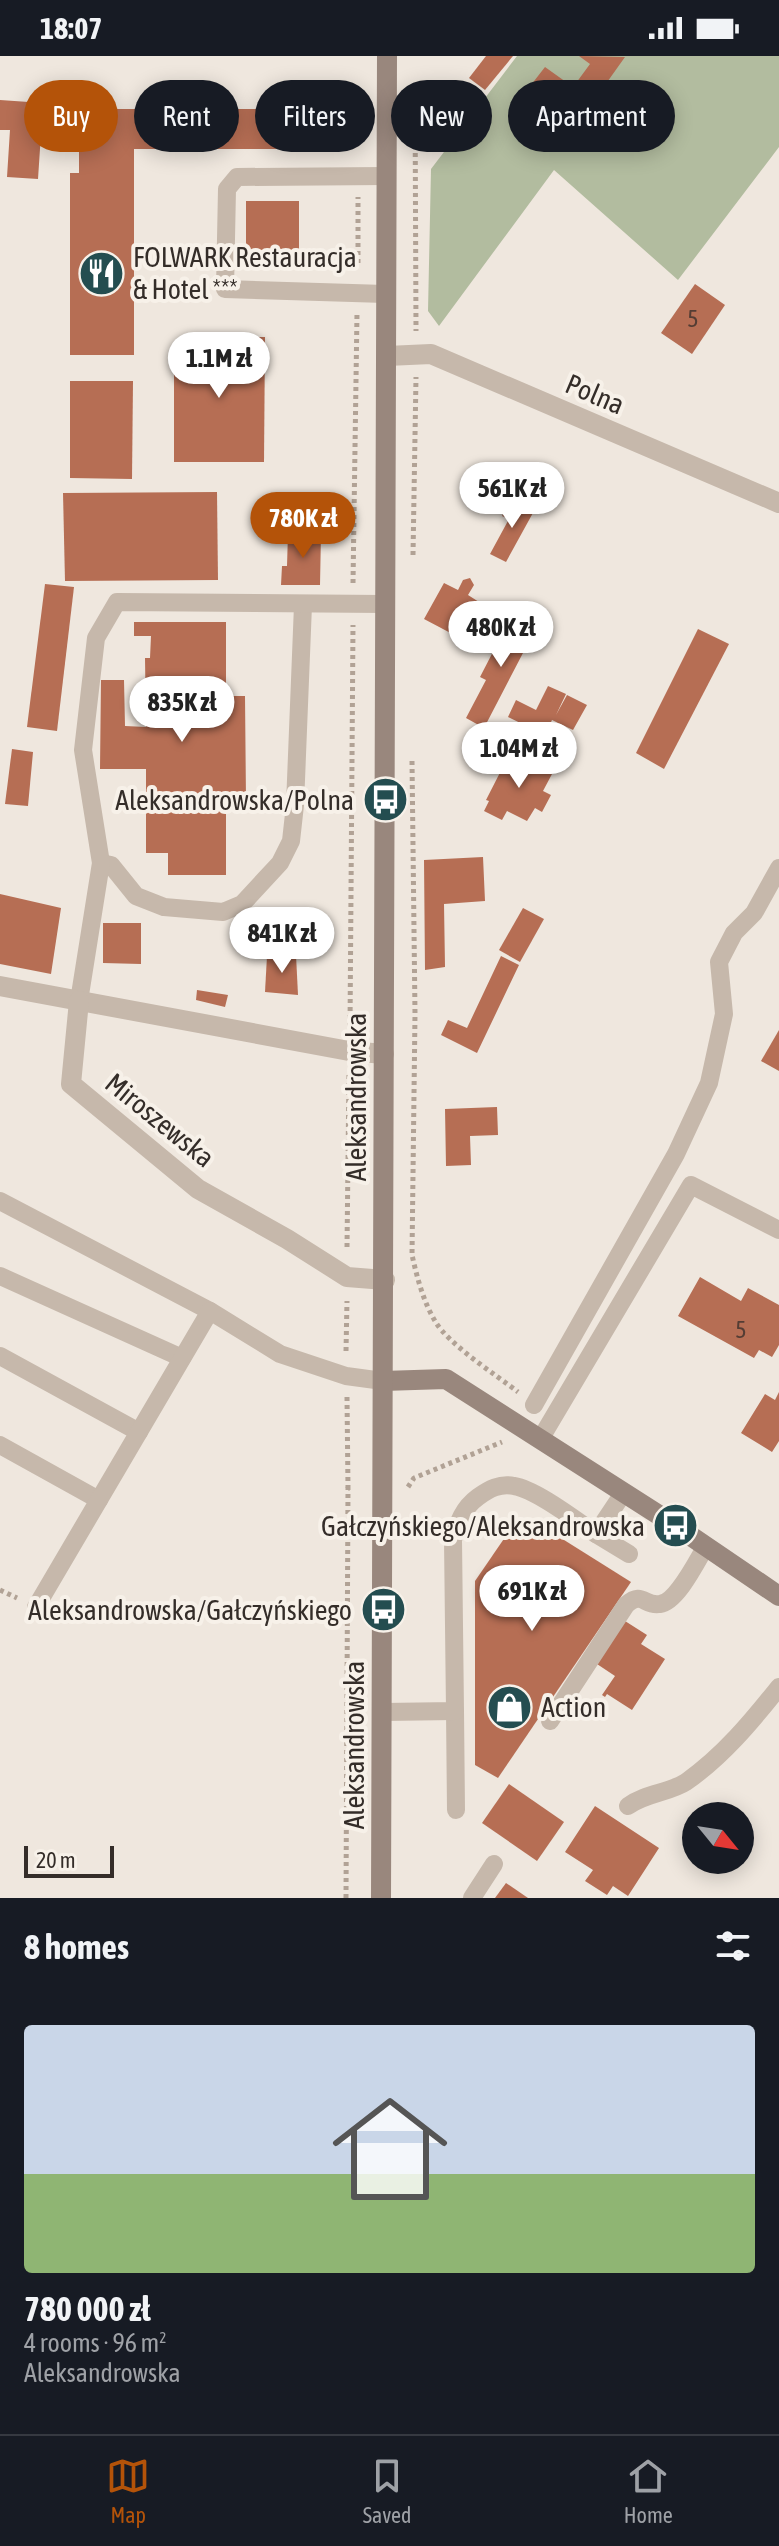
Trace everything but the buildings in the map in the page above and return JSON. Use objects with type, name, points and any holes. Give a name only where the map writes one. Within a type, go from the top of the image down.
[{"type":"main road","name":"Aleksandrowska","points":[[381,1898],[387,56]]},
{"type":"main road","points":[[383,1381],[446,1379],[624,1492],[779,1596]]},
{"type":"street","name":"Polna","points":[[387,356],[431,354],[779,503]]},
{"type":"street","points":[[0,986],[349,1051],[384,1054]]},
{"type":"street","name":"Miroszewska","points":[[79,1001],[71,1084],[198,1189],[347,1277]]},
{"type":"street","points":[[347,1277],[385,1280]]},
{"type":"lane","points":[[385,176],[237,177],[227,189],[225,289],[385,294]]},
{"type":"lane","points":[[79,1001],[101,863],[83,750],[96,638],[117,602],[384,604]]},
{"type":"lane","points":[[101,863],[111,865],[136,896],[150,902],[164,907],[223,912],[242,904],[280,863],[291,841],[294,817],[303,605]]},
{"type":"lane","points":[[534,1405],[683,1140],[709,1083],[724,1014],[719,962],[734,933],[754,913],[779,868]]},
{"type":"lane","points":[[541,1438],[691,1185],[779,1230]]},
{"type":"lane","points":[[0,1201],[210,1311],[280,1354],[346,1376],[383,1381]]},
{"type":"lane","points":[[0,1276],[182,1358]]},
{"type":"lane","points":[[36,1607],[210,1311]]},
{"type":"lane","points":[[0,1356],[139,1432]]},
{"type":"lane","points":[[0,1445],[99,1500]]},
{"type":"lane","points":[[456,1810],[453,1540],[459,1518],[472,1501],[491,1487],[512,1485],[629,1554]]},
{"type":"lane","points":[[596,1534],[624,1492]]},
{"type":"lane","points":[[550,1721],[626,1605],[640,1597],[655,1605],[664,1604],[673,1597],[706,1546]]},
{"type":"lane","points":[[628,1806],[647,1795],[684,1784],[746,1729],[779,1687]]},
{"type":"lane","points":[[383,1712],[455,1711]]},
{"type":"lane","points":[[472,1898],[494,1864]]},
{"type":"path","points":[[412,557],[415,152]]},
{"type":"path","points":[[348,1488],[346,1376],[358,177]]},
{"type":"path","points":[[412,761],[415,1014],[412,1255],[420,1288],[436,1324],[534,1405]]},
{"type":"green space","points":[[517,56],[779,56],[779,147],[678,280],[554,170],[439,326],[428,311],[431,169],[444,152],[492,152],[492,89]]},
{"type":"place","name":"FOLWARK Restauracja & Hotel ***","points":[[102,273]]},
{"type":"place","name":"Aleksandrowska/Polna","points":[[385,800]]},
{"type":"place","name":"Gałczyńskiego/Aleksandrowska","points":[[676,1526]]},
{"type":"place","name":"Aleksandrowska/Gałczyńskiego","points":[[383,1610]]},
{"type":"place","name":"Action","points":[[510,1707]]}]
